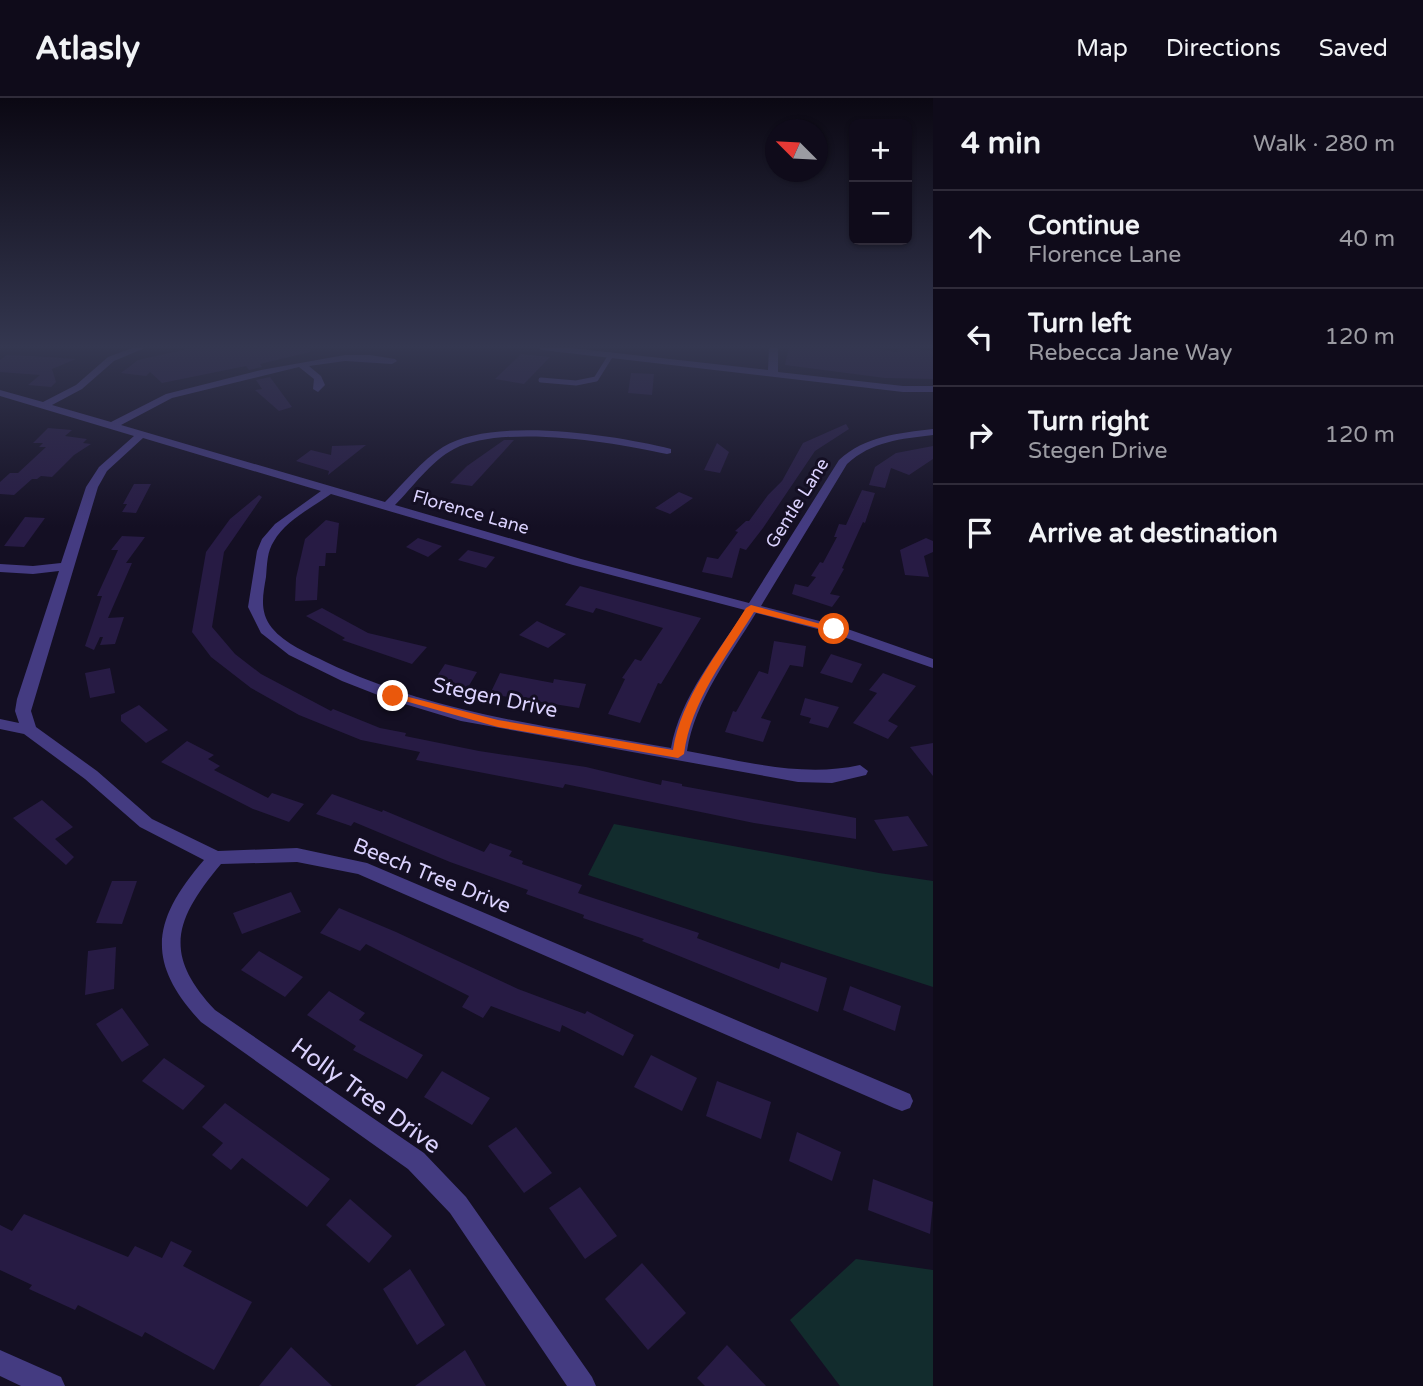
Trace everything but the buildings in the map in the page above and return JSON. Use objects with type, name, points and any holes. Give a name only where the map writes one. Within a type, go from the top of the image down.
[{"type":"street","name":"Florence Lane","points":[[52,407],[577,562],[876,642],[933,664]]},
{"type":"street","points":[[114,425],[150,407]]},
{"type":"street","name":"Gentle Lane","points":[[678,754],[682,731],[692,706],[849,455],[877,441],[933,432]]},
{"type":"street","points":[[29,730],[23,711],[25,699],[86,501],[98,475],[144,433]]},
{"type":"street","points":[[388,506],[447,450],[478,437],[519,434],[638,444],[667,451]]},
{"type":"street","name":"Stegen Drive","points":[[329,490],[279,527],[268,539],[263,551],[255,607],[259,619],[276,639],[294,652],[347,678],[426,706],[498,723],[798,776],[832,777],[860,771]]},
{"type":"street","points":[[0,568],[33,570],[65,567]]},
{"type":"street","points":[[0,723],[29,730],[91,775],[146,823],[216,858]]},
{"type":"street","name":"Beech Tree Drive","points":[[216,858],[297,855],[361,868],[902,1101]]},
{"type":"street","name":"Holly Tree Drive","points":[[216,858],[192,885],[174,922],[170,947],[175,973],[183,988],[208,1016],[416,1161],[458,1205],[583,1386]]},
{"type":"street","points":[[0,1363],[52,1386]]},
{"type":"green space","points":[[614,824],[933,881],[933,987],[588,875]]},
{"type":"green space","points":[[856,1259],[933,1270],[933,1386],[840,1386],[790,1320]]},
{"type":"route","points":[[393,696],[461,716],[678,754],[682,731],[692,706],[751,608],[834,629]]}]
